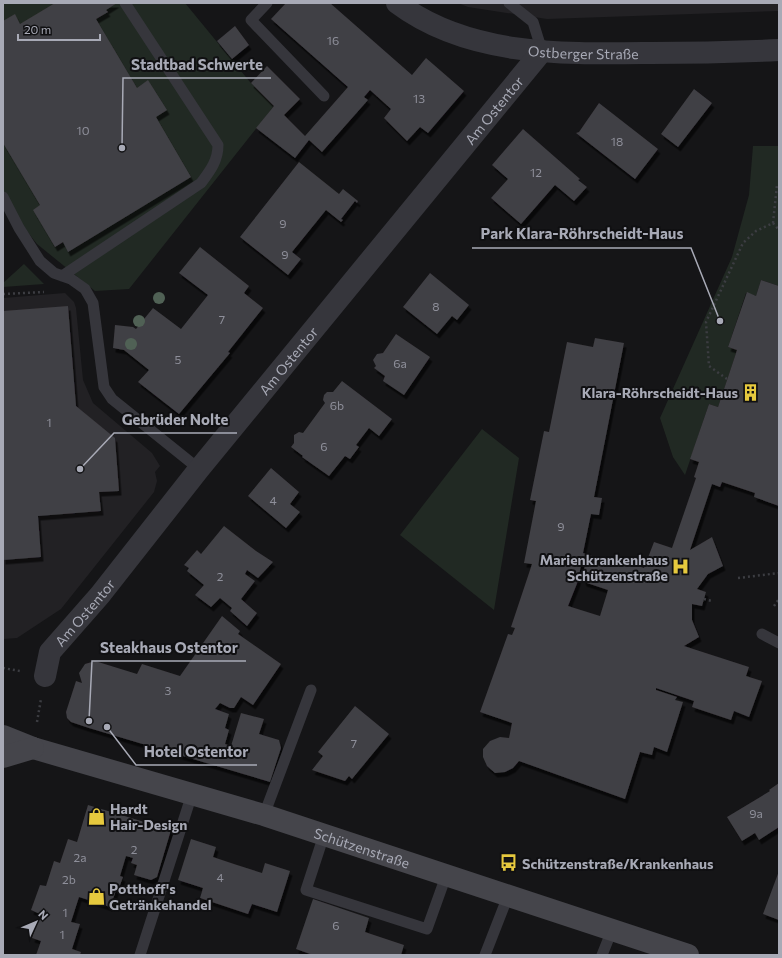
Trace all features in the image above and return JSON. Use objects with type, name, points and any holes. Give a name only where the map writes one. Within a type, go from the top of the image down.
[{"type":"main road","name":"Schützenstraße","points":[[3,736],[33,748],[264,815],[688,955]]},
{"type":"main road","points":[[3,758],[33,748]]},
{"type":"street","name":"Ostberger Straße","points":[[397,3],[439,29],[464,38],[502,46],[542,51],[573,54],[779,50]]},
{"type":"street","name":"Am Ostentor","points":[[45,676],[50,652],[100,595],[199,469],[542,51]]},
{"type":"lane","points":[[62,276],[201,183],[210,171],[218,156],[218,145],[125,3]]},
{"type":"lane","points":[[267,3],[251,20],[324,96]]},
{"type":"lane","points":[[509,3],[533,22],[542,51]]},
{"type":"lane","points":[[3,197],[19,228],[40,261],[54,273],[71,279],[85,289],[93,303],[104,387],[112,399],[199,469]]},
{"type":"lane","points":[[762,634],[779,643]]},
{"type":"lane","points":[[264,815],[311,690]]},
{"type":"lane","points":[[140,955],[192,794]]},
{"type":"lane","points":[[324,835],[306,890],[427,930],[446,876]]},
{"type":"lane","points":[[485,955],[508,896]]},
{"type":"lane","points":[[602,955],[612,930]]},
{"type":"path","points":[[779,185],[777,185],[773,223],[779,230]]},
{"type":"path","points":[[727,379],[709,366],[706,322],[743,243],[756,231],[773,223]]},
{"type":"path","points":[[738,578],[779,573]]},
{"type":"path","points":[[704,599],[712,601]]},
{"type":"path","points":[[774,606],[779,599]]},
{"type":"path","points":[[33,748],[45,676]]},
{"type":"shaded area","points":[[3,3],[185,3],[250,82],[274,106],[129,289],[95,291],[37,244],[19,221],[3,190]]},
{"type":"shaded area","points":[[458,3],[779,3],[779,11],[547,19],[468,7]]},
{"type":"shaded area","points":[[753,146],[779,146],[779,286],[761,280],[756,296],[746,293],[728,347],[737,350],[718,407],[709,404],[685,475],[673,457],[660,418],[732,257],[749,195]]},
{"type":"shaded area","points":[[24,264],[44,284],[3,287],[3,283]]},
{"type":"shaded area","points":[[65,293],[74,302],[76,308],[83,380],[93,403],[152,453],[160,466],[155,472],[157,481],[154,492],[61,609],[17,638],[3,639],[3,298]]},
{"type":"shaded area","points":[[482,429],[519,458],[494,610],[400,535]]},
{"type":"building","points":[[55,3],[117,3],[106,10],[108,12],[96,19],[137,88],[148,80],[167,110],[156,117],[191,177],[68,252],[63,242],[55,247],[33,210],[40,205],[3,143],[3,21],[15,14],[20,24]]},
{"type":"building","points":[[286,3],[330,3],[412,75],[426,58],[464,91],[428,133],[420,127],[407,141],[384,118],[391,109],[370,90],[364,97],[368,100],[322,152],[309,140],[295,158],[256,128],[274,106],[251,83],[267,66],[300,99],[284,115],[305,136],[348,87],[271,19]]},
{"type":"building","points":[[235,26],[249,45],[232,59],[217,41]]},
{"type":"building","points":[[694,89],[712,103],[678,147],[661,134]]},
{"type":"building","points":[[599,103],[658,149],[635,179],[576,133],[579,132]]},
{"type":"building","points":[[523,129],[580,179],[578,180],[587,187],[574,201],[555,185],[521,224],[491,198],[508,179],[492,165]]},
{"type":"building","points":[[299,162],[339,194],[343,189],[358,201],[357,203],[355,201],[341,219],[343,220],[341,222],[326,210],[292,252],[301,259],[288,275],[240,237]]},
{"type":"building","points":[[200,247],[249,286],[244,293],[263,308],[228,352],[230,353],[179,414],[138,382],[149,370],[124,350],[113,348],[115,325],[133,327],[136,329],[153,308],[181,329],[208,295],[179,273]]},
{"type":"building","points":[[430,273],[469,305],[457,320],[452,316],[437,334],[403,307]]},
{"type":"building","name":"Marienkrankenhaus Schützenstraße","points":[[761,280],[779,286],[779,506],[754,497],[755,493],[722,482],[720,487],[712,484],[690,550],[712,537],[723,566],[708,574],[697,589],[706,592],[702,606],[692,604],[692,620],[699,637],[684,646],[749,667],[746,676],[762,681],[749,717],[734,711],[731,720],[692,707],[694,701],[656,688],[656,690],[677,697],[675,700],[683,702],[667,752],[654,747],[652,755],[640,752],[625,799],[519,761],[513,768],[505,772],[495,773],[487,766],[483,757],[483,749],[490,741],[500,737],[509,738],[512,723],[480,712],[508,634],[512,635],[515,628],[511,627],[532,564],[524,563],[536,501],[530,500],[544,431],[549,432],[567,342],[593,347],[595,338],[624,343],[594,497],[602,498],[599,515],[591,514],[583,553],[610,562],[612,557],[644,568],[654,542],[672,548],[696,478],[694,477],[699,462],[690,459],[709,404],[718,407],[737,350],[728,347],[747,292],[756,296]],"holes":[[[581,565],[585,566],[582,575],[584,582],[608,590],[600,616],[568,606],[578,581]]]},
{"type":"building","points":[[68,306],[76,406],[115,438],[119,491],[99,492],[101,511],[38,516],[41,557],[3,560],[3,311]]},
{"type":"building","points":[[396,334],[430,357],[404,395],[383,381],[385,376],[374,368],[376,366],[373,360],[377,354],[383,353]]},
{"type":"building","points":[[342,381],[392,419],[379,436],[369,428],[356,445],[359,447],[350,459],[345,456],[329,476],[302,457],[303,456],[291,447],[294,443],[294,435],[299,432],[303,433],[325,403],[323,400],[324,395],[327,392],[333,392]]},
{"type":"building","points":[[271,468],[299,492],[290,504],[300,512],[286,528],[248,496]]},
{"type":"building","points":[[224,526],[256,551],[273,562],[258,578],[247,570],[245,574],[255,581],[241,599],[257,613],[247,626],[230,611],[232,608],[220,598],[211,607],[195,595],[204,585],[187,571],[189,568],[184,565],[197,550],[201,554]]},
{"type":"building","points":[[222,616],[240,631],[238,634],[281,664],[253,705],[241,697],[234,708],[230,708],[220,703],[215,709],[229,714],[225,728],[229,730],[225,744],[231,746],[241,713],[264,719],[259,734],[279,740],[281,748],[270,782],[89,728],[71,722],[67,718],[66,712],[76,681],[82,683],[79,673],[85,664],[95,661],[137,674],[142,664],[180,676]]},
{"type":"building","points":[[355,706],[389,734],[352,779],[349,776],[345,781],[312,770],[323,756],[318,752]]},
{"type":"building","points":[[779,783],[779,827],[759,840],[755,833],[742,841],[727,817],[770,791],[769,790]]},
{"type":"building","points":[[88,805],[171,830],[157,877],[151,880],[134,875],[137,865],[131,863],[133,858],[126,856],[120,876],[123,877],[110,907],[79,897],[71,922],[80,924],[72,949],[81,952],[80,955],[36,955],[41,941],[32,938],[40,914],[31,910],[40,885],[46,886],[54,861],[60,863],[68,839],[77,842]]},
{"type":"building","points":[[191,839],[216,847],[213,857],[237,865],[262,873],[265,863],[290,871],[277,912],[252,904],[248,914],[200,898],[203,888],[178,880]]},
{"type":"building","points":[[779,871],[779,920],[763,914]]},
{"type":"building","points":[[313,899],[369,918],[365,932],[404,945],[401,955],[313,955],[296,949]]},
{"type":"place","name":"Stadtbad Schwerte","points":[[122,148]]},
{"type":"place","name":"Park Klara-Röhrscheidt-Haus","points":[[720,321]]},
{"type":"place","name":"Klara-Röhrscheidt-Haus","points":[[751,392]]},
{"type":"place","name":"Gebrüder Nolte","points":[[80,469]]},
{"type":"place","name":"Marienkrankenhaus Schützenstraße","points":[[681,567]]},
{"type":"place","name":"Steakhaus Ostentor","points":[[89,721]]},
{"type":"place","name":"Hotel Ostentor","points":[[107,727]]},
{"type":"place","name":"Hardt Hair-Design","points":[[97,816]]},
{"type":"place","name":"Schützenstraße/Krankenhaus","points":[[509,863]]},
{"type":"place","name":"Potthoff's Getränkehandel","points":[[96,896]]}]
